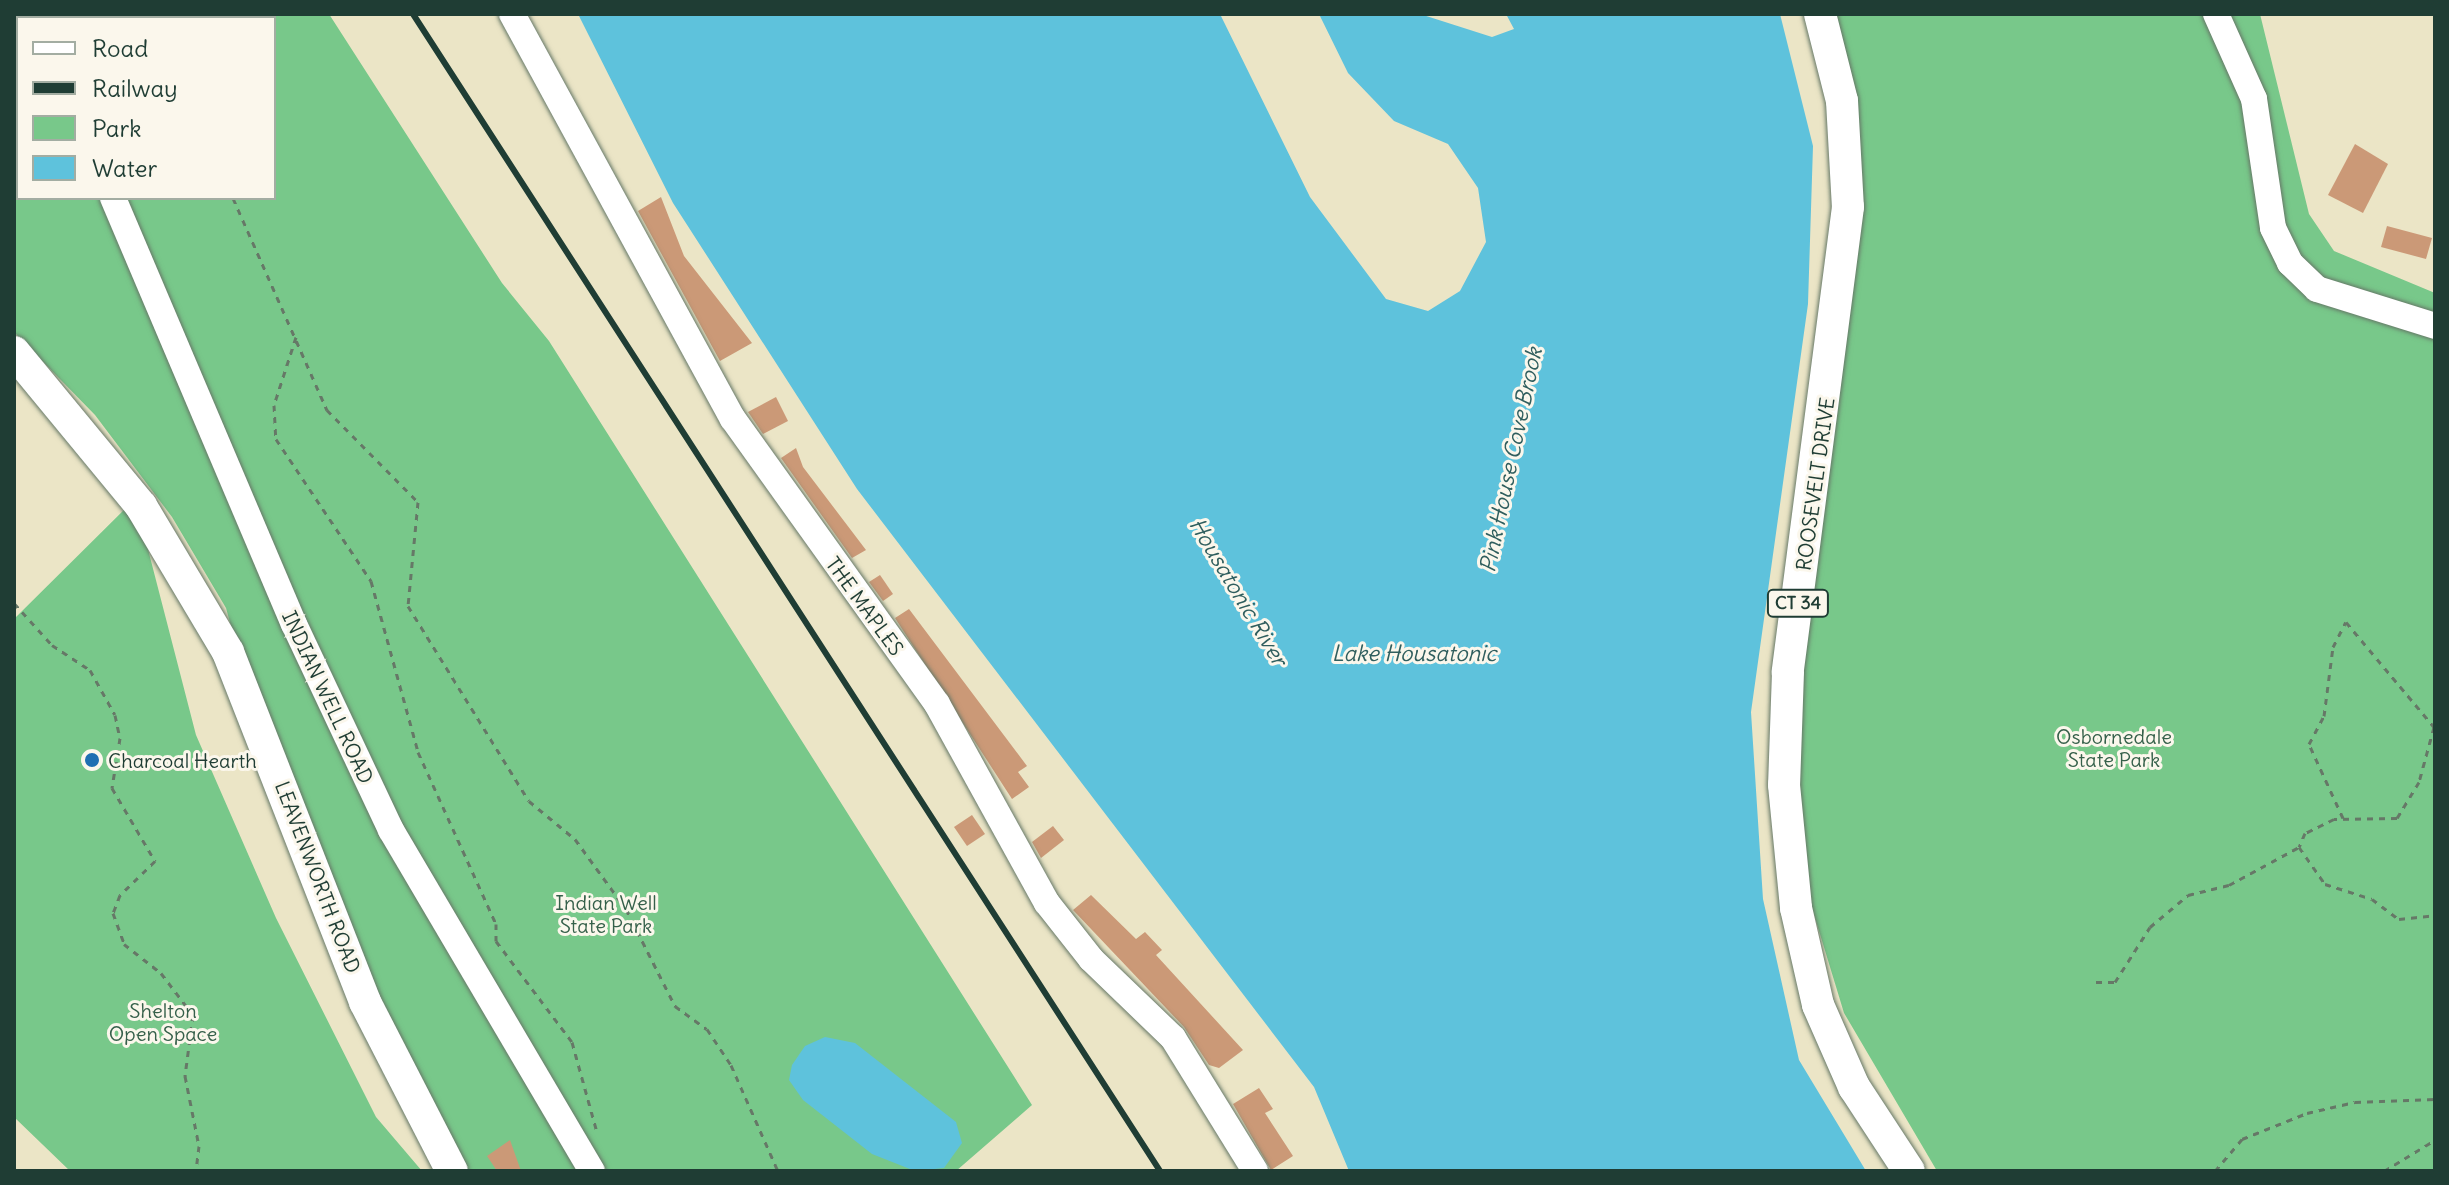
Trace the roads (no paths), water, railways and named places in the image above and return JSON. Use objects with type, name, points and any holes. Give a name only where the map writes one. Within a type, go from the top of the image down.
[{"type":"main road","name":"ROOSEVELT DRIVE","points":[[1820,14],[1842,101],[1848,207],[1788,672],[1784,785],[1796,908],[1818,1005],[1854,1087],[1909,1171]]},
{"type":"main road","name":"LEAVENWORTH ROAD","points":[[14,352],[141,506],[228,652],[365,1002],[452,1171]]},
{"type":"street","name":"THE MAPLES","points":[[512,14],[733,419],[937,704],[1047,903],[1173,1038],[1255,1171]]},
{"type":"street","points":[[2216,14],[2254,99],[2273,228],[2290,263],[2317,289],[2435,326]]},
{"type":"street","name":"INDIAN WELL ROAD","points":[[114,200],[294,624],[391,830],[592,1171]]},
{"type":"water","name":"Lake Housatonic","points":[[578,14],[1220,14],[1310,197],[1386,299],[1428,311],[1460,291],[1486,242],[1478,188],[1448,144],[1394,121],[1348,73],[1319,14],[1420,14],[1492,37],[1514,29],[1506,14],[1780,14],[1813,146],[1808,304],[1751,712],[1763,899],[1799,1060],[1866,1171],[1349,1171],[1314,1087],[857,489],[673,203]]},
{"type":"water","points":[[825,1037],[855,1043],[956,1122],[962,1143],[944,1168],[915,1171],[872,1154],[803,1100],[789,1080],[792,1065],[805,1046]]},
{"type":"railway","points":[[413,14],[1160,1171]]},
{"type":"place","name":"Charcoal Hearth","points":[[92,760]]},
{"type":"water label","name":"Pink House Cove Brook","points":[[1511,460]]},
{"type":"water label","name":"Housatonic River","points":[[1238,592]]},
{"type":"park label","name":"Osbornedale State Park","points":[[2114,748]]},
{"type":"park label","name":"Indian Well State Park","points":[[606,914]]},
{"type":"park label","name":"Shelton Open Space","points":[[163,1022]]}]
